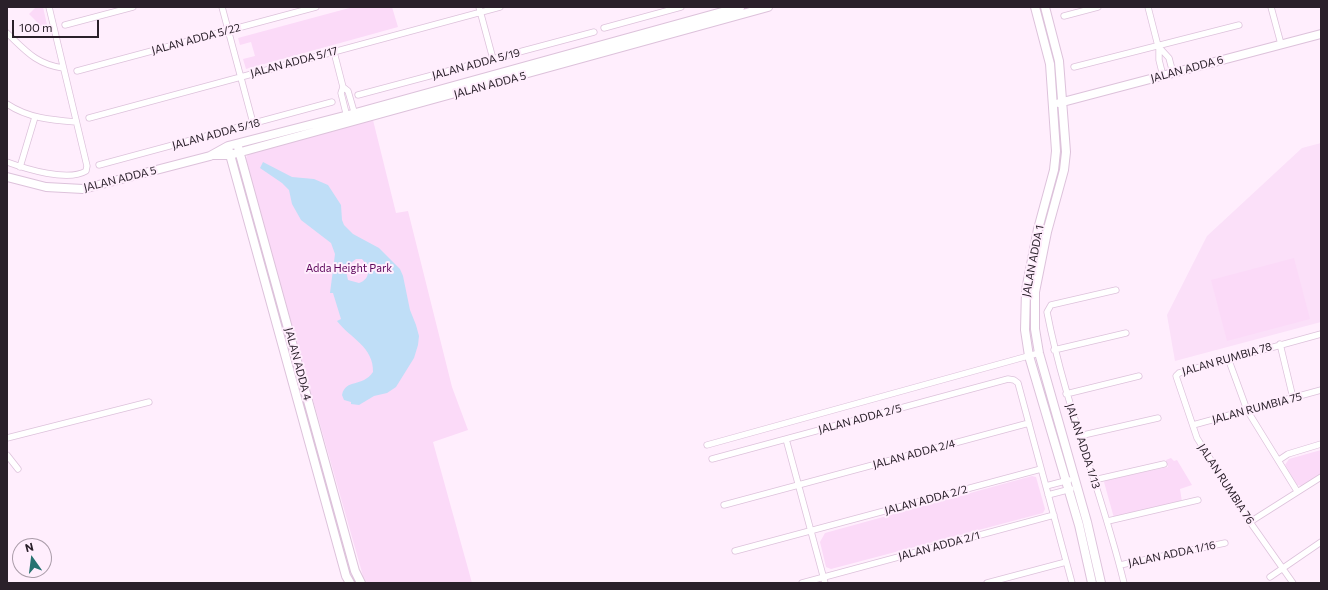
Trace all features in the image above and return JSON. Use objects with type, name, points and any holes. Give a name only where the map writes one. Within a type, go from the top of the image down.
[{"type":"street","points":[[7,162],[20,167],[57,174],[76,175],[86,171],[87,166],[49,7]]},
{"type":"street","points":[[65,25],[133,7]]},
{"type":"street","points":[[222,7],[253,124]]},
{"type":"street","name":"JALAN ADDA 5/22","points":[[77,71],[316,7]]},
{"type":"street","name":"JALAN ADDA 5/17","points":[[89,118],[334,52],[480,10],[500,7]]},
{"type":"street","points":[[604,28],[681,7]]},
{"type":"street","name":"JALAN ADDA 5","points":[[570,58],[740,7]]},
{"type":"street","name":"JALAN ADDA 5","points":[[7,177],[46,187],[83,190],[210,156],[230,155],[351,118],[570,58],[768,7]]},
{"type":"street","name":"JALAN ADDA 1","points":[[1035,7],[1050,64],[1054,104],[1056,151],[1054,170],[1038,229],[1026,290],[1025,330],[1029,356],[1070,480],[1078,488],[1101,583]]},
{"type":"street","name":"JALAN ADDA 1","points":[[1045,7],[1059,61],[1066,152],[1064,170],[1047,232],[1035,292],[1035,329],[1039,353],[1070,480],[1069,490],[1079,524],[1092,583]]},
{"type":"street","points":[[1064,16],[1098,7]]},
{"type":"street","points":[[1148,7],[1158,46],[1159,60],[1163,76]]},
{"type":"street","points":[[1271,7],[1281,44]]},
{"type":"street","points":[[480,10],[493,59]]},
{"type":"street","points":[[1074,68],[1239,25]]},
{"type":"street","name":"JALAN ADDA 5/19","points":[[358,95],[594,32]]},
{"type":"street","points":[[7,33],[33,58],[41,63],[63,68]]},
{"type":"street","name":"JALAN ADDA 6","points":[[1054,104],[1321,34]]},
{"type":"street","points":[[1158,46],[1169,58],[1173,73]]},
{"type":"street","points":[[334,52],[343,87],[341,93],[351,118]]},
{"type":"street","name":"JALAN ADDA 5/18","points":[[99,165],[332,102]]},
{"type":"street","points":[[7,104],[35,117],[76,122]]},
{"type":"street","points":[[20,167],[35,117]]},
{"type":"street","name":"JALAN ADDA 5","points":[[210,156],[228,146],[351,118]]},
{"type":"street","name":"JALAN ADDA 4","points":[[238,144],[355,572],[361,583]]},
{"type":"street","name":"JALAN ADDA 4","points":[[228,146],[346,576],[350,583]]},
{"type":"street","name":"JALAN ADDA 1/13","points":[[1116,290],[1051,304],[1047,309],[1054,350],[1066,394],[1108,521],[1124,583]]},
{"type":"street","points":[[1054,350],[1126,333]]},
{"type":"street","name":"JALAN RUMBIA 78","points":[[1176,376],[1179,373],[1228,358],[1321,334]]},
{"type":"street","name":"JALAN RUMBIA 78","points":[[1280,344],[1293,398]]},
{"type":"street","points":[[707,445],[1039,353]]},
{"type":"street","points":[[1228,358],[1247,410],[1298,491]]},
{"type":"street","points":[[1066,394],[1139,376]]},
{"type":"street","name":"JALAN RUMBIA 76","points":[[1176,376],[1197,438],[1250,522],[1293,583]]},
{"type":"street","name":"JALAN ADDA 2/5","points":[[712,459],[1008,379],[1014,380],[1018,383],[1029,423]]},
{"type":"street","name":"JALAN RUMBIA 75","points":[[1193,424],[1321,390]]},
{"type":"street","points":[[7,438],[149,402]]},
{"type":"street","points":[[1079,436],[1158,418]]},
{"type":"street","points":[[1029,423],[1072,583]]},
{"type":"street","name":"JALAN ADDA 2/4","points":[[724,505],[1029,423]]},
{"type":"street","points":[[786,439],[824,580]]},
{"type":"street","points":[[1279,460],[1288,454],[1321,444]]},
{"type":"street","points":[[7,455],[18,469]]},
{"type":"street","points":[[1094,480],[1164,464]]},
{"type":"street","name":"JALAN ADDA 2/2","points":[[735,551],[1041,469]]},
{"type":"street","points":[[1250,522],[1321,477]]},
{"type":"street","points":[[1046,486],[1070,480]]},
{"type":"street","points":[[1048,495],[1078,488]]},
{"type":"street","points":[[1108,521],[1198,500]]},
{"type":"street","name":"JALAN ADDA 2/1","points":[[802,583],[824,580],[1054,515]]},
{"type":"street","points":[[1270,577],[1282,567],[1321,542]]},
{"type":"street","name":"JALAN ADDA 1/16","points":[[1120,565],[1225,543]]},
{"type":"street","points":[[987,583],[1066,562]]},
{"type":"shaded area","points":[[1321,143],[1321,322],[1175,361],[1167,315],[1207,236],[1302,148]]},
{"type":"green space","points":[[36,7],[43,7],[49,34],[29,14]]},
{"type":"green space","points":[[353,7],[392,7],[398,27],[246,69],[243,59],[255,56],[251,42],[240,45],[238,38]]},
{"type":"green space","name":"Adda Height Park","points":[[373,120],[396,213],[408,211],[452,387],[468,430],[433,442],[472,583],[367,583],[363,576],[245,160],[249,152]]},
{"type":"green space","points":[[1294,258],[1310,319],[1227,341],[1211,280]]},
{"type":"green space","points":[[1321,450],[1321,473],[1302,486],[1297,485],[1285,465],[1289,459]]},
{"type":"green space","points":[[1171,458],[1174,461],[1177,460],[1192,485],[1180,489],[1182,502],[1114,518],[1104,482],[1106,480],[1168,467],[1166,460]]},
{"type":"green space","points":[[1032,476],[1036,477],[1045,509],[1043,513],[831,569],[826,567],[820,542],[825,533]]},
{"type":"water","points":[[263,162],[292,177],[314,179],[328,185],[341,205],[342,220],[344,225],[353,234],[379,248],[400,269],[403,276],[410,310],[419,336],[414,358],[396,387],[387,393],[374,396],[359,405],[351,404],[351,402],[344,400],[342,395],[347,386],[364,380],[373,372],[370,356],[337,321],[341,319],[333,293],[330,293],[335,254],[331,243],[301,220],[292,204],[289,190],[282,183],[260,168]],"holes":[[[356,259],[362,259],[368,269],[366,279],[359,283],[348,280],[346,271],[348,265]]]}]
